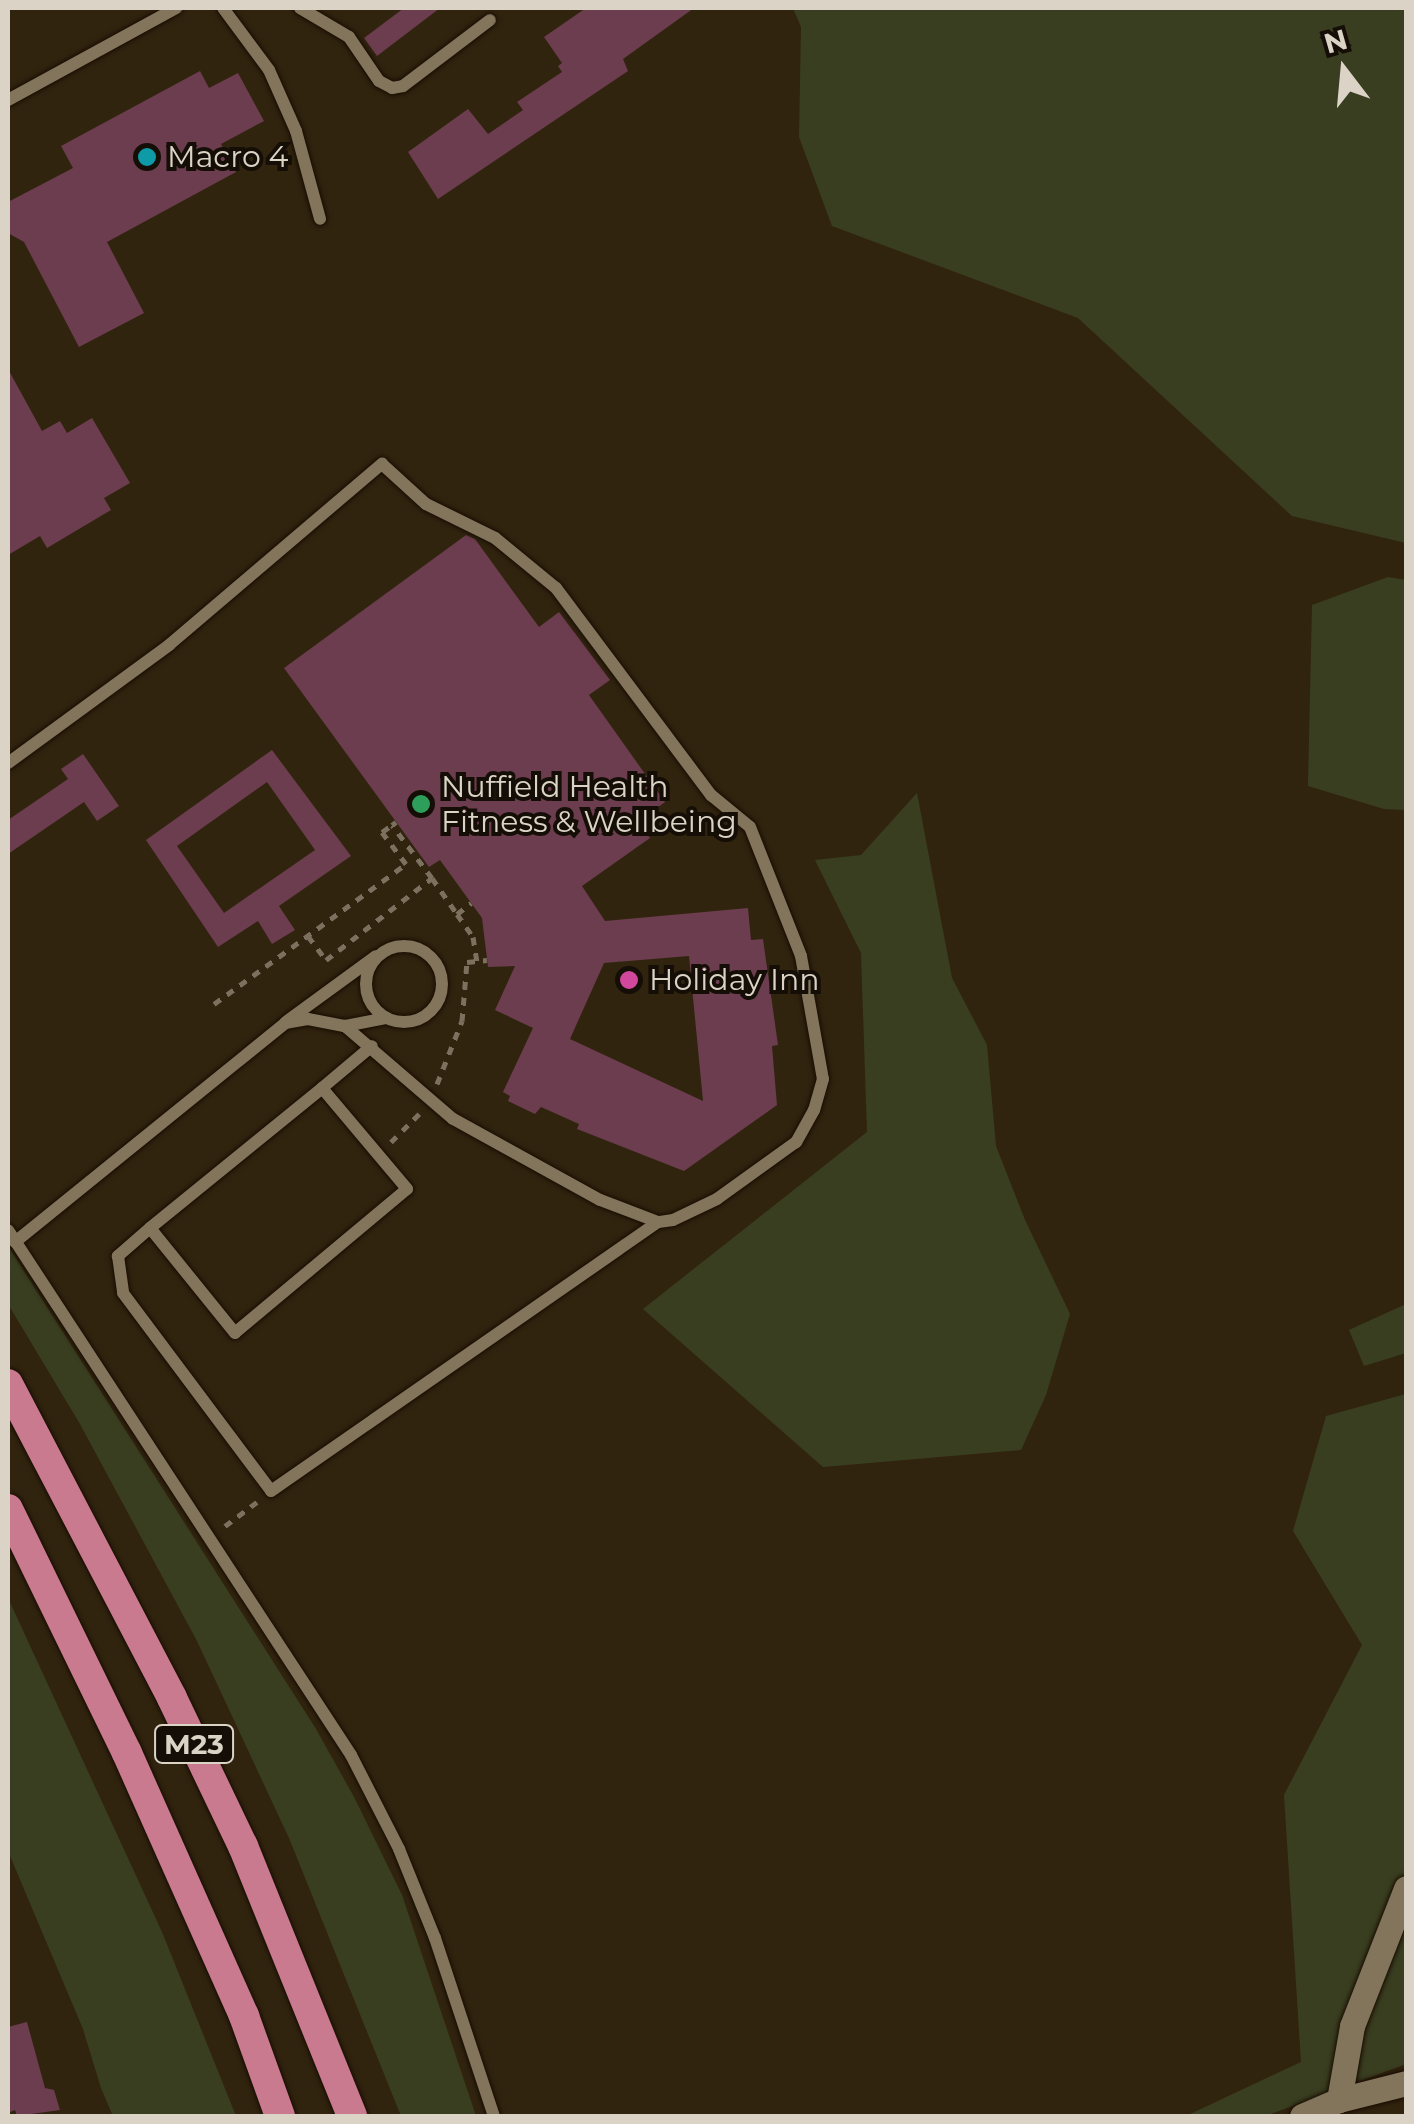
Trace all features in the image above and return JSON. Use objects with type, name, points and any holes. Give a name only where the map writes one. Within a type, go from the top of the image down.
[{"type":"highway","name":"M23","points":[[8,1384],[103,1562],[243,1846],[352,2116]]},
{"type":"highway","name":"M23","points":[[8,1509],[127,1753],[244,2016],[280,2116]]},
{"type":"street","points":[[1340,2100],[1352,2026],[1406,1888]]},
{"type":"street","points":[[1302,2116],[1340,2100],[1406,2082]]},
{"type":"lane","points":[[8,100],[176,8]]},
{"type":"lane","points":[[223,8],[269,70],[296,131],[320,219]]},
{"type":"lane","points":[[300,8],[349,38],[379,81],[392,88],[403,86],[490,20]]},
{"type":"lane","points":[[8,764],[169,645],[382,464],[426,504],[496,538],[556,588],[711,796],[750,826],[801,956],[823,1079],[814,1110],[796,1142],[767,1165],[718,1199],[672,1220],[658,1222],[271,1491],[123,1293],[118,1256],[372,1046]]},
{"type":"lane","points":[[285,1023],[308,1019],[345,1026],[386,1018],[411,1022],[432,1011],[442,988],[442,976],[429,955],[418,948],[406,946],[381,953],[340,979],[12,1236],[351,1754],[399,1849],[434,1938],[494,2116]]},
{"type":"lane","points":[[381,953],[367,974],[366,987],[376,1010],[386,1018]]},
{"type":"lane","points":[[345,1026],[453,1119],[600,1200],[658,1222]]},
{"type":"lane","points":[[150,1228],[235,1332],[408,1188],[322,1088]]},
{"type":"path","points":[[214,1004],[406,864],[382,832],[394,824],[473,937],[477,962]]},
{"type":"path","points":[[326,960],[432,878]]},
{"type":"path","points":[[458,914],[471,904]]},
{"type":"path","points":[[308,936],[340,979]]},
{"type":"path","points":[[378,1154],[405,1130],[430,1098],[462,1021],[467,962],[487,960]]},
{"type":"path","points":[[210,1538],[271,1491]]},
{"type":"green space","points":[[793,8],[1406,8],[1406,543],[1292,516],[1078,318],[832,226],[799,137],[801,27]]},
{"type":"green space","points":[[1388,577],[1406,580],[1406,810],[1384,809],[1308,786],[1312,605]]},
{"type":"green space","points":[[917,793],[952,978],[987,1045],[996,1146],[1025,1220],[1070,1314],[1046,1395],[1021,1450],[823,1467],[643,1309],[867,1132],[861,953],[815,860],[861,855]]},
{"type":"green space","points":[[8,1246],[316,1729],[354,1797],[402,1895],[476,2116],[401,2116],[289,1838],[197,1641],[80,1424],[8,1304]]},
{"type":"green space","points":[[1406,1304],[1406,1353],[1364,1366],[1349,1330]]},
{"type":"green space","points":[[1406,1394],[1406,2064],[1265,2116],[1186,2116],[1301,2062],[1284,1795],[1362,1645],[1293,1531],[1326,1416]]},
{"type":"green space","points":[[8,1598],[162,1932],[236,2116],[113,2116],[83,2029],[8,1851]]},
{"type":"building","points":[[404,8],[440,8],[377,56],[364,38]]},
{"type":"building","points":[[586,8],[694,8],[623,59],[628,71],[438,199],[408,152],[468,109],[488,134],[523,110],[517,102],[562,72],[558,66],[562,63],[544,37]]},
{"type":"building","name":"Macro 4","points":[[200,71],[209,88],[238,73],[264,121],[221,144],[236,172],[107,242],[144,313],[79,347],[24,242],[8,233],[8,202],[73,168],[61,146]]},
{"type":"building","points":[[8,369],[42,431],[60,421],[67,433],[92,418],[130,483],[104,498],[111,510],[47,548],[40,536],[8,555]]},
{"type":"building","points":[[466,535],[475,539],[539,627],[559,612],[610,680],[589,695],[665,802],[638,822],[650,838],[582,886],[605,921],[748,908],[751,940],[763,939],[778,1045],[772,1046],[777,1105],[684,1171],[577,1129],[579,1124],[541,1107],[535,1114],[508,1101],[510,1096],[503,1092],[533,1028],[495,1010],[515,966],[488,967],[482,918],[440,860],[429,867],[284,668]],"holes":[[[689,956],[703,1101],[570,1039],[604,963]]]},
{"type":"building","points":[[272,750],[351,856],[279,906],[295,930],[272,944],[258,921],[218,947],[146,840]],"holes":[[[267,782],[315,850],[224,913],[177,846]]]},
{"type":"building","points":[[83,754],[119,806],[97,821],[84,802],[8,854],[8,820],[68,779],[61,769]]},
{"type":"building","points":[[27,2022],[45,2088],[54,2090],[60,2110],[17,2116],[15,2110],[8,2113],[8,2027]]},
{"type":"place","name":"Macro 4","points":[[147,157]]},
{"type":"place","name":"Nuffield Health Fitness & Wellbeing","points":[[421,804]]},
{"type":"place","name":"Holiday Inn","points":[[629,980]]}]
